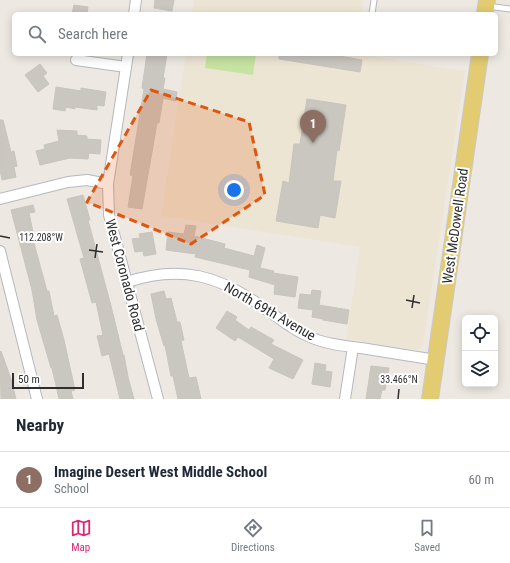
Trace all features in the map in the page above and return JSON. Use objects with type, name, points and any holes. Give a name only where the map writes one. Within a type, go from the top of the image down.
[{"type":"main road","name":"West McDowell Road","points":[[430,399],[480,56]]},
{"type":"street","points":[[134,12],[136,0]]},
{"type":"street","name":"West Coronado Road","points":[[128,56],[108,184],[109,216],[158,399]]},
{"type":"street","points":[[76,60],[126,67]]},
{"type":"street","points":[[0,198],[68,182],[87,180],[108,184]]},
{"type":"street","points":[[0,251],[38,399]]},
{"type":"street","name":"North 69th Avenue","points":[[127,282],[141,278],[176,274],[199,275],[216,280],[245,294],[307,336],[330,343],[436,360]]},
{"type":"street","points":[[345,399],[353,347]]},
{"type":"lane","points":[[372,12],[374,0]]},
{"type":"lane","points":[[486,7],[510,9]]},
{"type":"highlighted area","points":[[151,90],[249,122],[265,195],[191,244],[87,202]]},
{"type":"shaded area","points":[[194,0],[363,0],[361,12],[192,12]]},
{"type":"shaded area","points":[[186,56],[370,56],[465,71],[423,345],[416,350],[346,339],[360,247],[161,216]]},
{"type":"green space","points":[[207,56],[256,56],[253,75],[205,68]]},
{"type":"building","points":[[155,0],[174,0],[172,11],[154,8]]},
{"type":"building","points":[[74,5],[88,7],[87,12],[72,12]]},
{"type":"building","points":[[147,56],[167,56],[163,78],[165,78],[163,89],[177,92],[176,101],[163,98],[159,123],[157,123],[142,209],[128,207],[133,176],[130,175],[144,89],[142,88]]},
{"type":"building","points":[[279,56],[339,56],[362,60],[360,72],[279,59]]},
{"type":"building","points":[[40,64],[47,73],[43,76],[49,84],[38,92],[25,75]]},
{"type":"building","points":[[56,87],[81,91],[81,88],[106,92],[104,106],[97,105],[97,110],[75,107],[75,109],[66,107],[65,111],[53,109]]},
{"type":"building","points":[[307,99],[346,105],[339,151],[337,150],[333,181],[341,181],[335,218],[320,215],[318,228],[276,221],[283,181],[289,183],[294,144],[300,144]]},
{"type":"building","points":[[0,120],[3,120],[11,152],[14,151],[17,166],[14,167],[16,177],[2,180],[0,170]]},
{"type":"building","points":[[57,130],[77,131],[77,135],[87,136],[87,139],[101,140],[100,154],[89,153],[88,159],[70,158],[40,165],[36,151],[45,149],[44,145],[59,141]]},
{"type":"building","points":[[83,195],[90,220],[88,220],[124,355],[134,399],[120,399],[109,354],[102,356],[97,336],[103,335],[96,302],[92,303],[80,259],[84,258],[67,199]]},
{"type":"building","points":[[33,205],[35,212],[29,213],[33,232],[31,232],[47,291],[49,291],[54,316],[57,315],[64,340],[75,390],[71,391],[73,399],[59,399],[52,368],[37,320],[32,290],[11,210]]},
{"type":"building","points":[[186,225],[196,226],[194,236],[225,244],[224,248],[254,256],[257,245],[265,248],[260,268],[274,271],[273,273],[298,277],[295,297],[274,294],[275,285],[249,277],[250,270],[195,257],[196,254],[166,250],[168,232],[184,234]]},
{"type":"building","points":[[152,232],[156,254],[144,256],[143,251],[135,252],[132,239],[140,238],[139,234]]},
{"type":"building","points":[[312,290],[321,291],[319,305],[349,310],[347,324],[312,317],[313,310],[298,308],[300,294],[311,295]]},
{"type":"building","points":[[164,291],[166,299],[171,298],[177,322],[180,322],[184,340],[181,341],[189,378],[196,377],[201,399],[178,399],[173,376],[171,376],[165,345],[164,346],[156,319],[151,294]]},
{"type":"building","points":[[227,311],[237,317],[235,320],[249,330],[251,327],[274,340],[271,344],[303,360],[293,379],[269,368],[274,359],[238,337],[235,341],[216,328]]},
{"type":"building","points":[[1,351],[11,379],[16,399],[1,399]]},
{"type":"building","points":[[315,363],[326,365],[325,371],[332,372],[330,387],[312,384]]},
{"type":"building","points":[[371,366],[389,368],[385,390],[382,390],[380,399],[366,399]]},
{"type":"place","name":"Imagine Desert West Middle School","points":[[313,143]]}]
